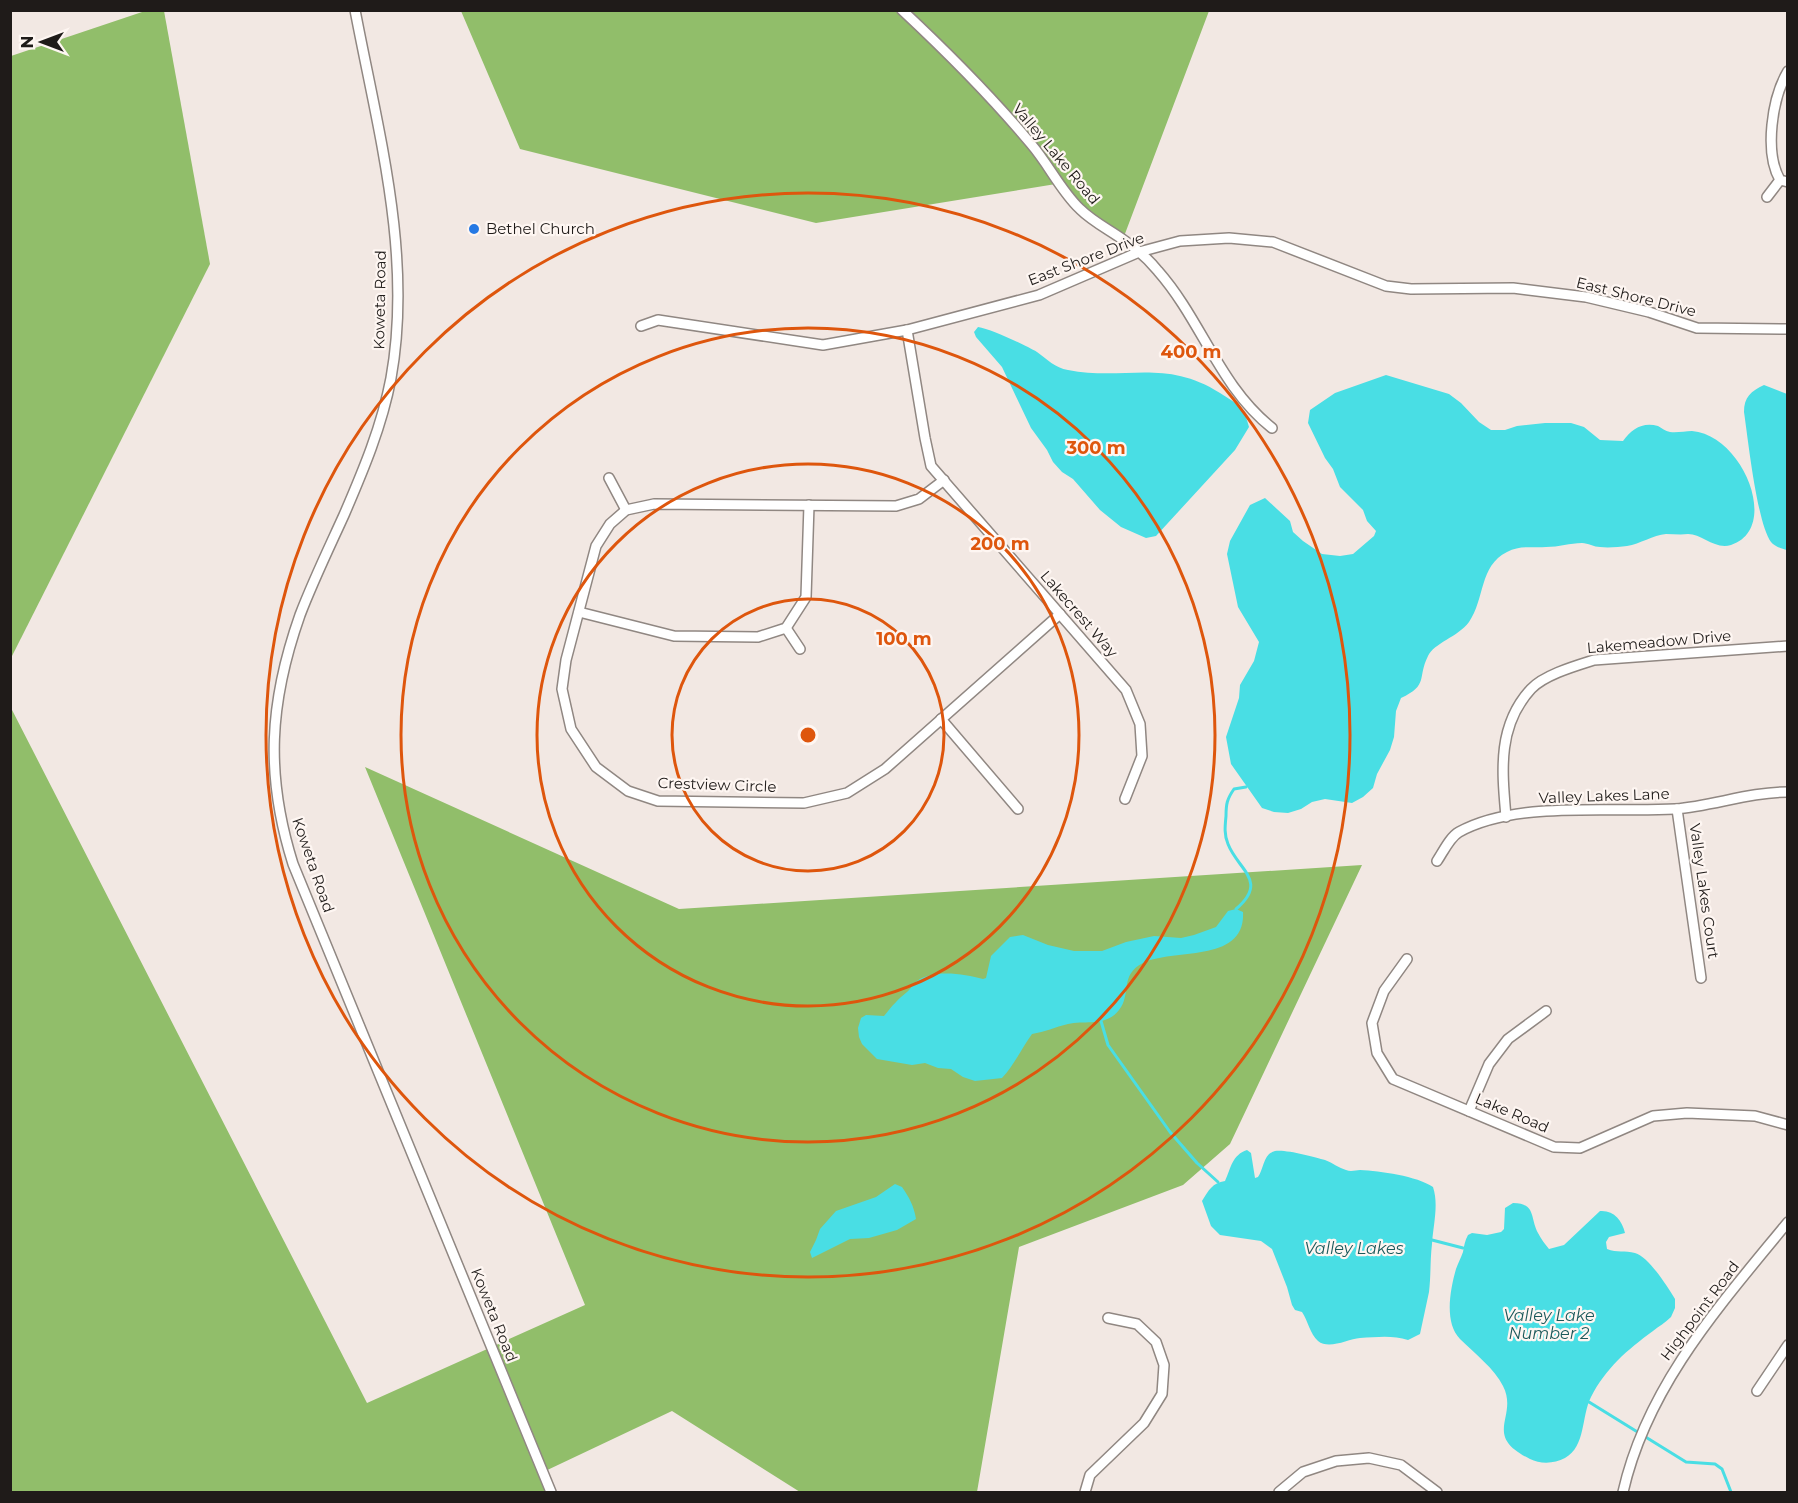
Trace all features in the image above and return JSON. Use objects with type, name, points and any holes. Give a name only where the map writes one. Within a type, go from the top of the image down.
[{"type":"street","name":"Koweta Road","points":[[355,10],[393,214],[397,253],[398,324],[390,381],[376,437],[301,614],[285,662],[275,732],[274,772],[277,804],[293,864],[551,1492]]},
{"type":"street","name":"Valley Lake Road","points":[[902,10],[966,73],[1032,145],[1080,209],[1139,252],[1159,271],[1183,303],[1231,386],[1259,418],[1272,428]]},
{"type":"street","points":[[1767,197],[1784,181],[1775,171],[1772,159],[1773,110],[1780,83],[1788,71]]},
{"type":"street","name":"East Shore Drive","points":[[641,326],[658,320],[823,345],[907,330],[1040,294],[1139,252],[1180,241],[1229,238],[1273,242],[1386,286],[1411,289],[1513,288],[1586,297],[1648,312],[1697,328],[1788,329]]},
{"type":"street","name":"Lakecrest Way","points":[[907,330],[931,466],[1126,690],[1140,724],[1142,756],[1125,799]]},
{"type":"street","points":[[609,478],[626,510],[654,504],[896,506],[919,499],[944,480]]},
{"type":"street","points":[[579,612],[674,636],[758,638],[786,627],[806,597],[809,505]]},
{"type":"street","name":"Crestview Circle","points":[[626,510],[610,524],[596,546],[566,660],[562,689],[570,729],[596,767],[628,791],[658,801],[804,803],[847,793],[885,769],[1060,614]]},
{"type":"street","points":[[786,627],[800,649]]},
{"type":"street","name":"Lakemeadow Drive","points":[[1506,817],[1502,765],[1510,719],[1532,688],[1563,670],[1593,660],[1788,646]]},
{"type":"street","points":[[941,719],[1018,809]]},
{"type":"street","name":"Valley Lakes Lane","points":[[1437,861],[1457,833],[1490,820],[1536,812],[1677,808],[1770,792],[1788,792]]},
{"type":"street","name":"Valley Lakes Court","points":[[1677,808],[1701,978]]},
{"type":"street","name":"Lake Road","points":[[1407,959],[1384,991],[1372,1023],[1377,1053],[1393,1079],[1554,1147],[1580,1148],[1653,1116],[1687,1113],[1755,1116],[1788,1125]]},
{"type":"street","points":[[1469,1111],[1489,1064],[1508,1039],[1546,1011]]},
{"type":"street","name":"Highpoint Road","points":[[1623,1492],[1642,1434],[1667,1381],[1690,1344],[1788,1222]]},
{"type":"street","points":[[1085,1492],[1090,1475],[1144,1423],[1162,1394],[1164,1365],[1156,1342],[1137,1324],[1108,1318]]},
{"type":"street","points":[[1757,1391],[1786,1350]]},
{"type":"street","points":[[1279,1492],[1303,1472],[1336,1461],[1369,1458],[1401,1465],[1437,1492]]},
{"type":"green space","points":[[148,10],[164,11],[210,264],[11,658],[11,56]]},
{"type":"green space","points":[[461,11],[1209,11],[1123,239],[1097,227],[1062,183],[816,223],[520,149]]},
{"type":"green space","points":[[10,706],[367,1403],[585,1305],[365,767],[679,909],[1362,865],[1230,1144],[1183,1185],[1019,1247],[977,1492],[800,1492],[672,1411],[541,1473],[548,1492],[11,1492]]},
{"type":"water","points":[[978,327],[1025,345],[1063,369],[1089,373],[1163,373],[1200,382],[1239,406],[1245,414],[1249,427],[1235,450],[1156,536],[1146,538],[1121,527],[1100,510],[1073,479],[1053,462],[1031,428],[1002,367],[976,337],[974,332]]},
{"type":"water","points":[[1386,375],[1449,394],[1491,430],[1545,423],[1571,423],[1584,427],[1600,440],[1623,441],[1638,428],[1652,425],[1670,432],[1692,431],[1710,436],[1727,448],[1740,465],[1749,484],[1754,503],[1753,521],[1746,536],[1725,546],[1714,544],[1698,536],[1666,534],[1624,546],[1603,547],[1578,543],[1521,548],[1507,552],[1498,558],[1487,574],[1469,622],[1459,632],[1431,651],[1419,685],[1401,698],[1396,711],[1394,737],[1390,750],[1377,774],[1373,788],[1352,803],[1325,799],[1288,813],[1274,812],[1262,808],[1231,764],[1226,737],[1239,698],[1240,685],[1254,661],[1259,642],[1238,607],[1227,554],[1230,541],[1250,505],[1265,498],[1290,521],[1293,532],[1322,554],[1340,556],[1353,554],[1374,536],[1376,531],[1367,521],[1363,510],[1340,487],[1308,423],[1310,410],[1335,393]]},
{"type":"water","points":[[1764,385],[1787,394],[1787,550],[1772,543],[1766,532],[1757,500],[1748,441],[1745,402],[1752,392]]},
{"type":"water","points":[[1236,909],[1243,912],[1241,929],[1233,940],[1221,947],[1143,963],[1131,973],[1123,1004],[1114,1015],[1102,1021],[1068,1024],[1032,1034],[1002,1078],[975,1081],[951,1069],[938,1068],[925,1063],[912,1065],[877,1059],[862,1044],[859,1037],[858,1028],[861,1018],[866,1015],[884,1016],[914,983],[924,977],[949,974],[986,978],[991,956],[1010,937],[1023,935],[1048,945],[1074,951],[1102,951],[1126,942],[1154,936],[1181,938],[1194,935],[1216,927],[1228,911]]},
{"type":"water","name":"Valley Lakes","points":[[1247,1150],[1251,1153],[1255,1178],[1260,1174],[1268,1155],[1280,1151],[1325,1160],[1348,1171],[1360,1170],[1408,1177],[1433,1187],[1436,1208],[1430,1286],[1420,1334],[1408,1340],[1373,1337],[1333,1344],[1322,1343],[1315,1338],[1302,1312],[1295,1310],[1292,1305],[1272,1249],[1261,1241],[1220,1235],[1211,1226],[1202,1201],[1214,1185],[1225,1181],[1235,1159]]},
{"type":"water","points":[[895,1184],[902,1187],[907,1194],[916,1219],[897,1230],[869,1238],[850,1239],[812,1258],[810,1252],[820,1229],[836,1211],[876,1197]]},
{"type":"water","name":"Valley Lake Number 2","points":[[1513,1203],[1529,1209],[1538,1233],[1549,1249],[1564,1245],[1600,1211],[1613,1214],[1622,1224],[1625,1233],[1609,1237],[1606,1242],[1607,1249],[1635,1253],[1646,1260],[1675,1299],[1675,1308],[1671,1317],[1643,1338],[1610,1368],[1597,1387],[1588,1405],[1580,1439],[1572,1453],[1561,1460],[1547,1463],[1530,1459],[1507,1442],[1504,1425],[1507,1397],[1503,1386],[1490,1367],[1460,1339],[1455,1332],[1450,1315],[1450,1296],[1454,1277],[1468,1235],[1501,1232],[1504,1229],[1505,1208]]},
{"type":"waterway","points":[[1236,909],[1246,899],[1251,883],[1227,841],[1226,808],[1234,789],[1246,787]]},
{"type":"waterway","points":[[1101,1021],[1108,1045],[1170,1132],[1197,1163],[1218,1182]]},
{"type":"waterway","points":[[1432,1240],[1463,1248]]},
{"type":"waterway","points":[[1589,1402],[1686,1462],[1715,1464],[1722,1469],[1731,1492]]},
{"type":"place","name":"Bethel Church","points":[[474,229]]}]
